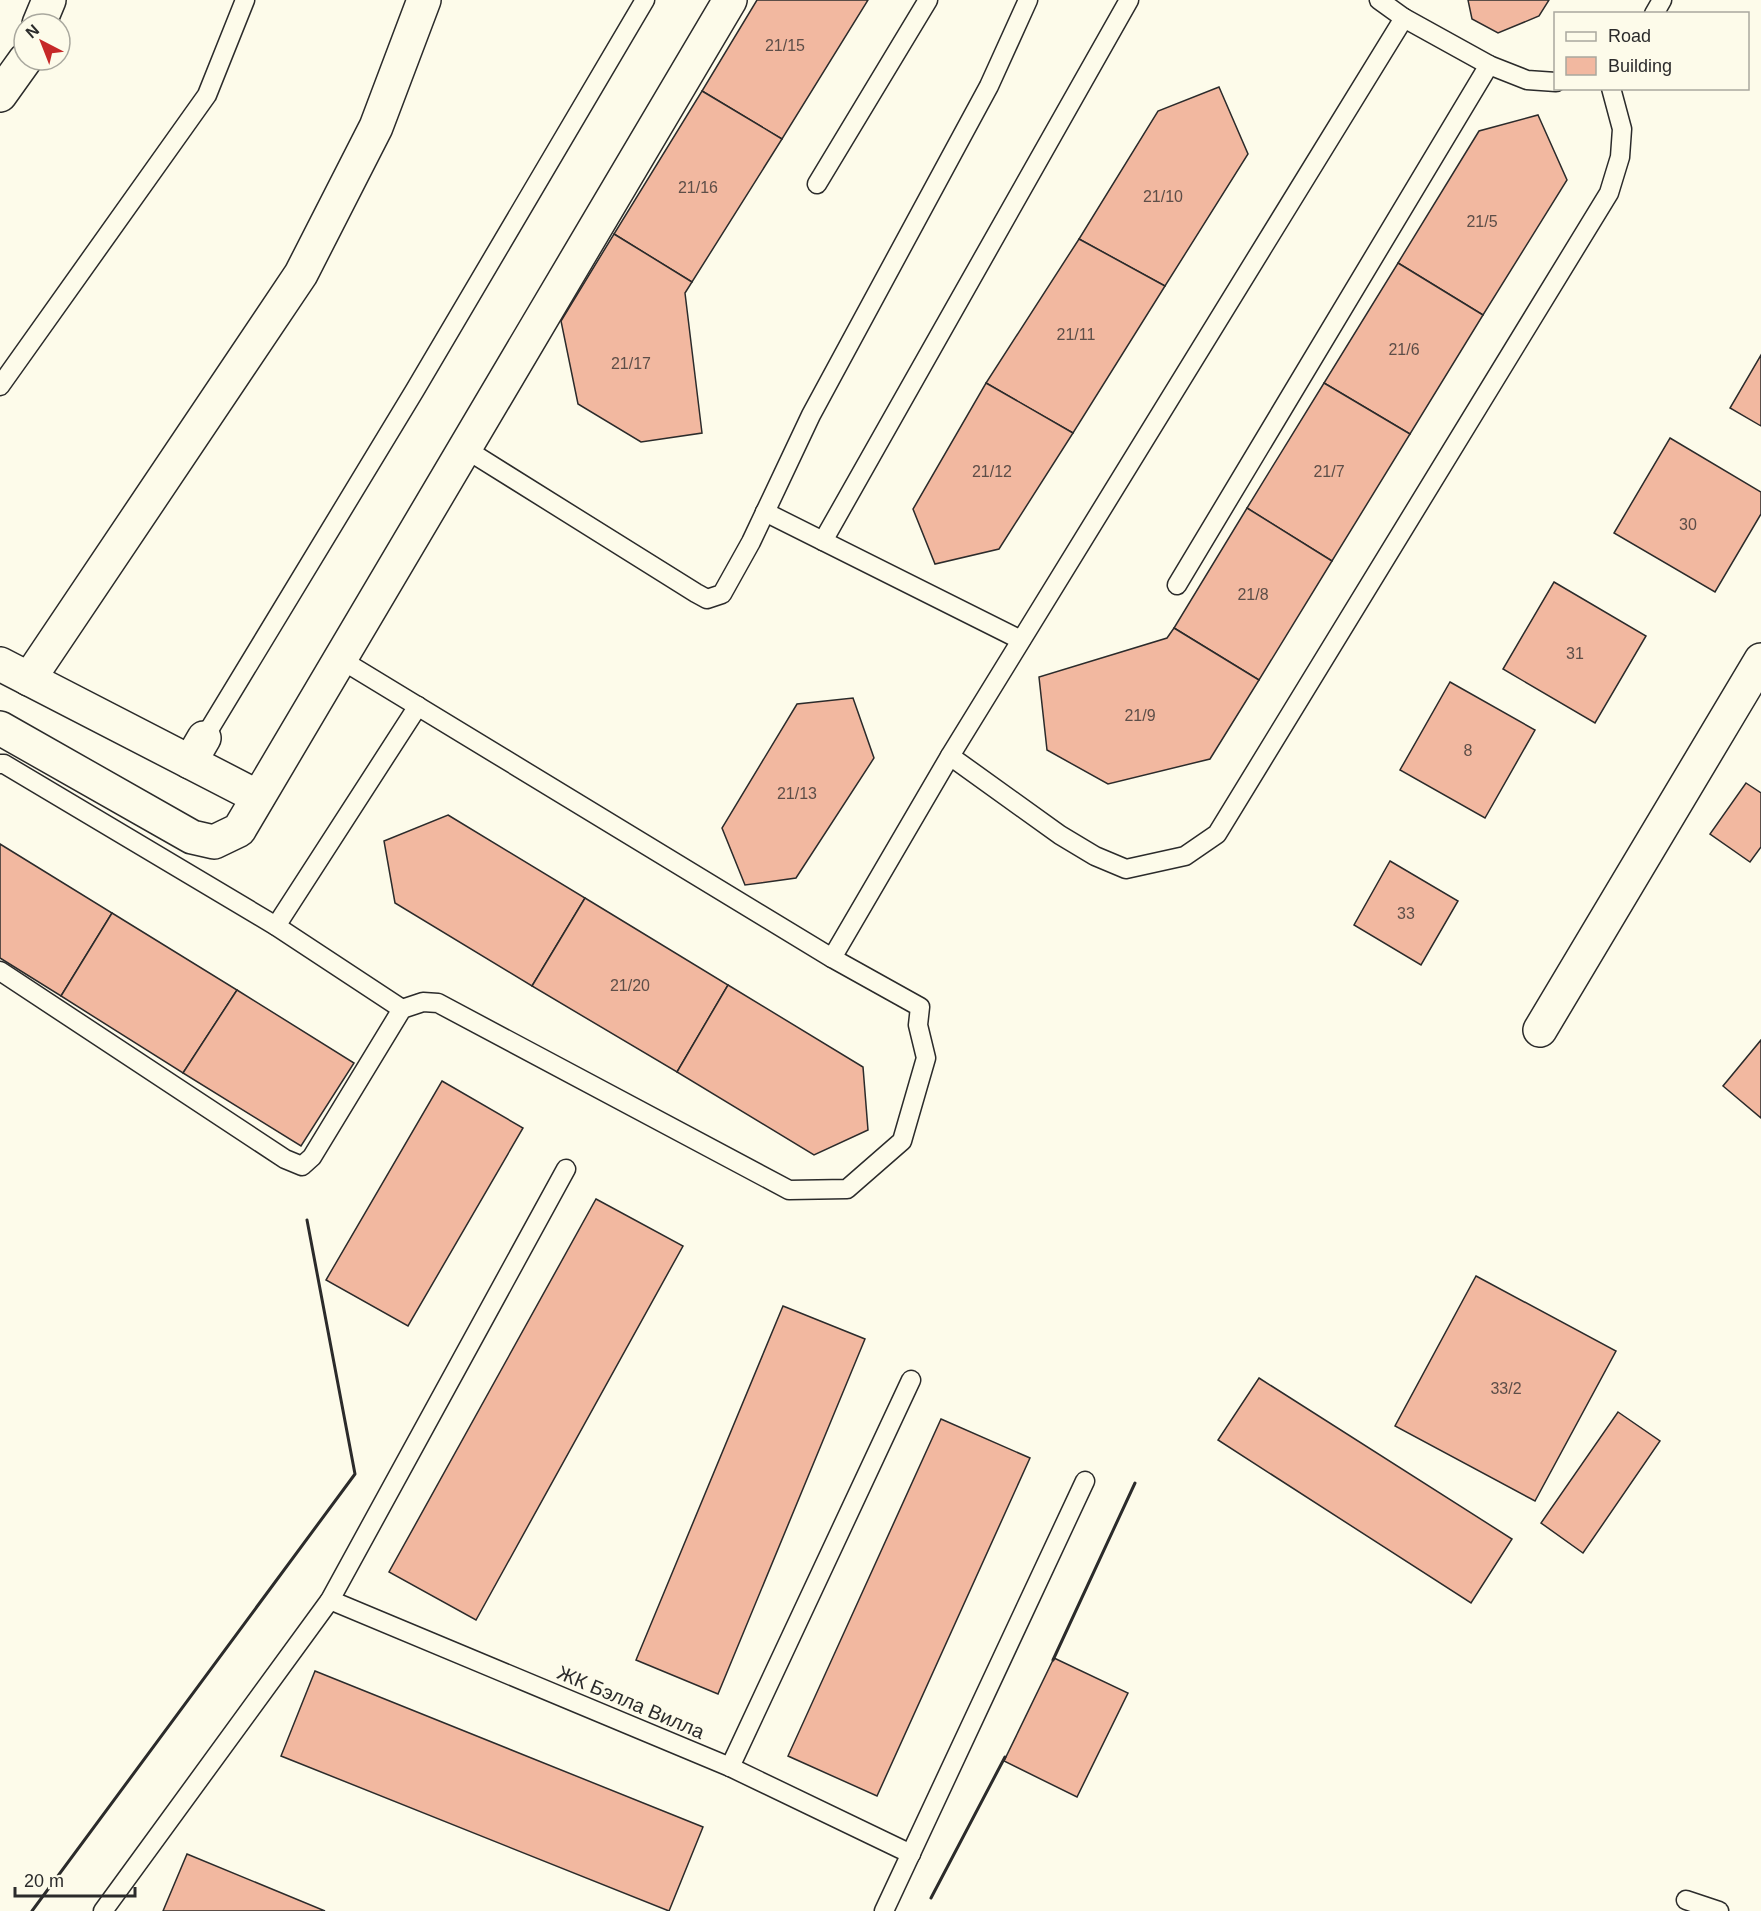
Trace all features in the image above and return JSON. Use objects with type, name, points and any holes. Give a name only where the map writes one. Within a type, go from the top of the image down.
[{"type":"street","points":[[28,679],[301,274],[376,127],[424,0]]},
{"type":"street","points":[[0,728],[192,837],[214,842],[239,830],[730,0]]},
{"type":"street","points":[[0,95],[16,72]]},
{"type":"street","points":[[1540,1030],[1761,660]]},
{"type":"street","points":[[0,664],[28,679],[197,750],[258,797]]},
{"type":"lane","points":[[0,386],[207,95],[245,0]]},
{"type":"lane","points":[[197,750],[416,390],[645,0]]},
{"type":"lane","points":[[818,184],[928,0]]},
{"type":"lane","points":[[464,448],[707,599],[722,594],[811,416],[989,86],[1028,0]]},
{"type":"lane","points":[[823,540],[1129,0]]},
{"type":"lane","points":[[1379,0],[1404,18],[1489,65],[1527,80],[1554,82]]},
{"type":"lane","points":[[832,958],[950,756],[1404,18]]},
{"type":"lane","points":[[1177,585],[1489,65]]},
{"type":"lane","points":[[950,756],[1060,835],[1095,856],[1126,869],[1185,856],[1217,834],[1609,193],[1620,157],[1622,129],[1612,90]]},
{"type":"lane","points":[[765,512],[1022,640]]},
{"type":"lane","points":[[0,970],[285,1159],[302,1166],[312,1157],[402,1009],[423,1002],[438,1003],[789,1190],[847,1189],[902,1141],[926,1058],[918,1025],[920,1007],[832,958],[340,659]]},
{"type":"lane","points":[[276,926],[418,706]]},
{"type":"lane","points":[[0,764],[4,764],[276,926],[402,1009]]},
{"type":"lane","points":[[103,1911],[330,1600],[566,1169]]},
{"type":"lane","points":[[730,1767],[911,1380]]},
{"type":"lane","points":[[884,1911],[1085,1481]]},
{"type":"lane","name":"ЖК Бэлла Вилла","points":[[330,1600],[730,1767],[911,1854]]},
{"type":"lane","points":[[1686,1899],[1719,1911]]},
{"type":"building","points":[[757,0],[868,0],[782,139],[702,91]]},
{"type":"building","points":[[1468,0],[1549,0],[1539,16],[1498,33],[1472,19]]},
{"type":"building","points":[[1219,87],[1248,154],[1165,286],[1079,239],[1158,111]]},
{"type":"building","points":[[702,91],[782,139],[692,282],[614,234]]},
{"type":"building","points":[[1538,115],[1567,180],[1483,315],[1398,263],[1479,131]]},
{"type":"building","points":[[614,234],[692,282],[685,293],[702,433],[641,442],[578,404],[561,321]]},
{"type":"building","points":[[1079,239],[1165,286],[1073,433],[986,383]]},
{"type":"building","points":[[1398,263],[1483,315],[1410,434],[1324,383]]},
{"type":"building","points":[[1761,355],[1761,426],[1730,408]]},
{"type":"building","points":[[986,383],[1073,433],[999,549],[935,564],[913,509]]},
{"type":"building","points":[[1324,383],[1410,434],[1332,561],[1247,508]]},
{"type":"building","points":[[1670,438],[1761,492],[1761,514],[1715,592],[1614,533]]},
{"type":"building","points":[[1247,508],[1332,561],[1259,680],[1174,628]]},
{"type":"building","points":[[1554,582],[1646,636],[1595,723],[1503,669]]},
{"type":"building","points":[[1174,628],[1259,680],[1210,759],[1108,784],[1047,750],[1039,677],[1167,638]]},
{"type":"building","points":[[1450,682],[1535,730],[1485,818],[1400,770]]},
{"type":"building","points":[[853,698],[874,758],[796,878],[745,885],[722,828],[797,704]]},
{"type":"building","points":[[1746,783],[1761,793],[1761,847],[1750,862],[1710,834]]},
{"type":"building","points":[[448,815],[585,898],[532,986],[395,903],[384,841]]},
{"type":"building","points":[[0,844],[112,913],[61,996],[0,958]]},
{"type":"building","points":[[1390,861],[1458,901],[1421,965],[1354,925]]},
{"type":"building","points":[[585,898],[728,985],[677,1072],[532,986]]},
{"type":"building","points":[[112,913],[237,990],[183,1073],[61,996]]},
{"type":"building","points":[[728,985],[863,1067],[868,1130],[814,1155],[677,1072]]},
{"type":"building","points":[[237,990],[354,1063],[301,1146],[183,1073]]},
{"type":"building","points":[[1761,1040],[1761,1118],[1723,1086]]},
{"type":"building","points":[[442,1081],[523,1128],[408,1326],[326,1280]]},
{"type":"building","points":[[596,1199],[683,1246],[476,1620],[389,1572]]},
{"type":"building","points":[[1476,1276],[1616,1351],[1535,1501],[1395,1426]]},
{"type":"building","points":[[783,1306],[865,1339],[718,1694],[636,1660]]},
{"type":"building","points":[[1259,1378],[1512,1539],[1471,1603],[1218,1440]]},
{"type":"building","points":[[1618,1412],[1660,1441],[1583,1553],[1541,1523]]},
{"type":"building","points":[[941,1419],[1030,1458],[877,1796],[788,1756]]},
{"type":"building","points":[[1054,1658],[1128,1693],[1077,1797],[1004,1761]]},
{"type":"building","points":[[315,1671],[703,1827],[669,1911],[281,1756]]},
{"type":"building","points":[[187,1854],[325,1911],[163,1911]]},
{"type":"wall","points":[[32,1911],[355,1474],[307,1220]]},
{"type":"wall","points":[[1053,1660],[1135,1483]]},
{"type":"wall","points":[[931,1898],[1005,1757]]}]
